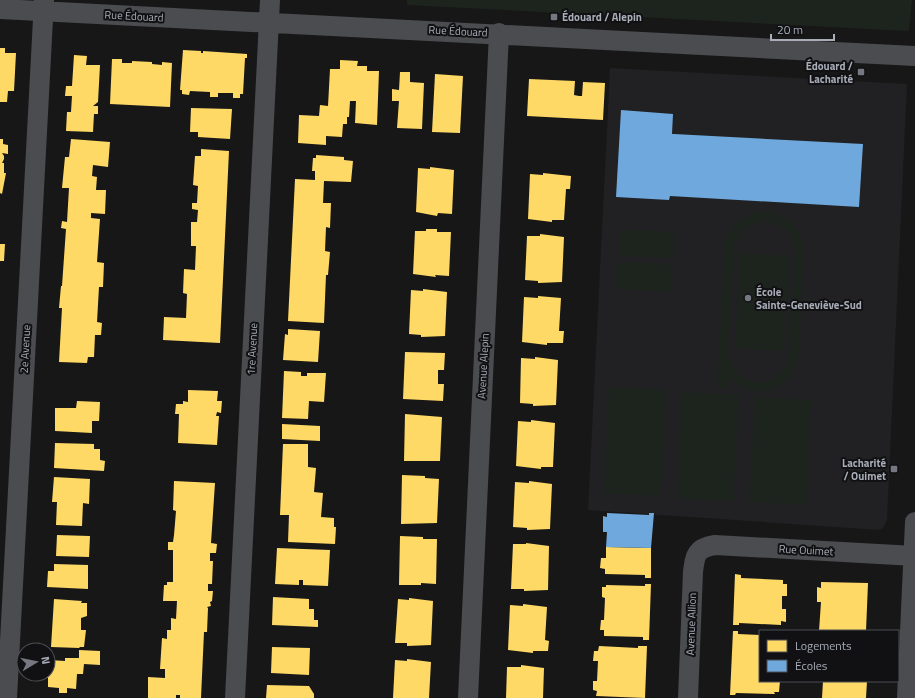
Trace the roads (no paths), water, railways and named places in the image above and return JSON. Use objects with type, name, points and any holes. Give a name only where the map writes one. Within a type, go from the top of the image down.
[{"type":"street","name":"1re Avenue","points":[[235,698],[270,0]]},
{"type":"street","name":"Rue Édouard","points":[[0,10],[44,6],[269,22],[915,56]]},
{"type":"street","name":"2e Avenue","points":[[7,698],[44,6]]},
{"type":"street","name":"Avenue Alepin","points":[[468,698],[498,33]]},
{"type":"street","points":[[907,698],[915,522]]},
{"type":"street","name":"Rue Ouimet","points":[[698,551],[705,547],[715,545],[914,556]]},
{"type":"street","name":"Avenue Allion","points":[[688,698],[693,572],[694,560],[698,551]]},
{"type":"place","name":"Édouard / Alepin","points":[[554,17]]},
{"type":"place","name":"Édouard / Lacharité","points":[[861,72]]},
{"type":"place","name":"École Sainte-Geneviève-Sud","points":[[748,298]]},
{"type":"place","name":"Lacharité / Ouimet","points":[[894,469]]}]
